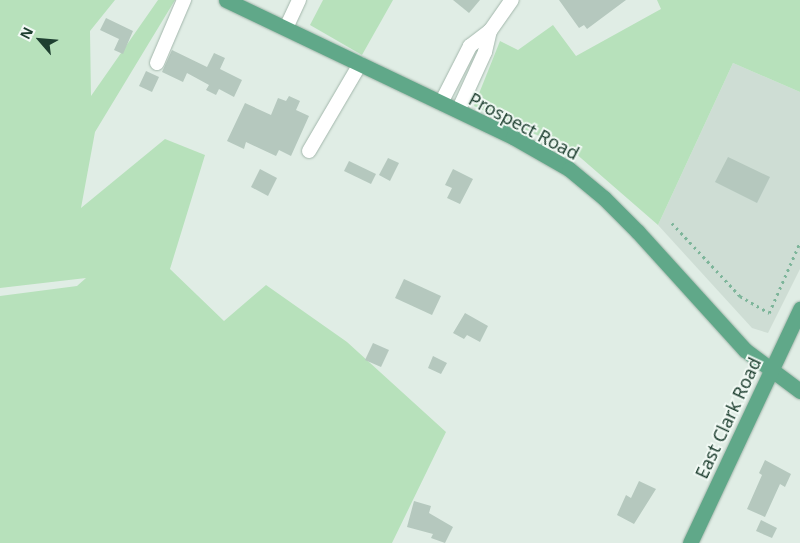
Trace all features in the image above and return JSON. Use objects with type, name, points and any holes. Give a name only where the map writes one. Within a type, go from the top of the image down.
[{"type":"main road","name":"Prospect Road","points":[[226,0],[458,111],[545,155],[604,198],[745,350],[770,371],[800,391]]},
{"type":"main road","name":"East Clark Road","points":[[690,543],[800,309]]},
{"type":"street","points":[[157,63],[184,0]]},
{"type":"street","points":[[286,28],[299,0]]},
{"type":"street","points":[[440,103],[470,46],[490,31],[512,0]]},
{"type":"street","points":[[458,111],[485,52],[490,31]]},
{"type":"street","points":[[309,151],[360,64]]},
{"type":"path","points":[[672,223],[740,296],[770,313],[800,242]]},
{"type":"shaded area","points":[[733,63],[800,92],[800,269],[768,333],[752,328],[658,225]]},
{"type":"green space","points":[[0,0],[115,0],[90,31],[91,96],[158,0],[175,0],[95,132],[81,208],[165,139],[205,155],[170,269],[224,321],[266,285],[347,342],[446,432],[392,543],[0,543],[0,296],[77,286],[86,278],[0,288]]},
{"type":"green space","points":[[323,0],[393,0],[362,55],[310,25]]},
{"type":"green space","points":[[657,0],[800,0],[800,92],[733,63],[658,225],[574,152],[474,106],[500,41],[518,50],[553,25],[576,56],[661,9]]},
{"type":"building","points":[[453,0],[480,0],[469,13]]},
{"type":"building","points":[[559,0],[626,0],[587,29],[584,25],[579,28]]},
{"type":"building","points":[[106,18],[133,31],[123,54],[114,50],[119,39],[100,30]]},
{"type":"building","points":[[172,50],[207,67],[214,53],[225,58],[220,69],[242,80],[234,97],[219,89],[216,95],[206,90],[209,85],[187,73],[183,82],[162,72]]},
{"type":"building","points":[[146,71],[159,77],[152,92],[139,86]]},
{"type":"building","points":[[289,96],[300,101],[296,110],[309,116],[291,156],[279,150],[276,156],[246,142],[244,149],[227,141],[245,103],[271,115],[278,98],[286,101]]},
{"type":"building","points":[[728,157],[770,177],[757,203],[715,182]]},
{"type":"building","points":[[388,158],[399,163],[390,181],[379,175]]},
{"type":"building","points":[[349,161],[376,174],[371,184],[344,171]]},
{"type":"building","points":[[260,169],[277,178],[268,196],[251,187]]},
{"type":"building","points":[[453,169],[473,179],[460,204],[447,198],[452,188],[445,185]]},
{"type":"building","points":[[404,279],[441,296],[432,315],[395,298]]},
{"type":"building","points":[[465,313],[488,326],[480,342],[467,335],[464,339],[453,333]]},
{"type":"building","points":[[373,343],[389,350],[381,367],[365,360]]},
{"type":"building","points":[[433,356],[447,363],[441,374],[428,368]]},
{"type":"building","points":[[765,460],[791,474],[785,487],[780,484],[765,517],[747,509],[762,475],[759,473]]},
{"type":"building","points":[[639,481],[656,489],[634,524],[617,515],[626,495],[631,498]]},
{"type":"building","points":[[414,501],[431,506],[429,513],[453,527],[445,543],[431,538],[433,534],[407,527]]},
{"type":"building","points":[[761,520],[777,528],[772,538],[756,531]]}]
